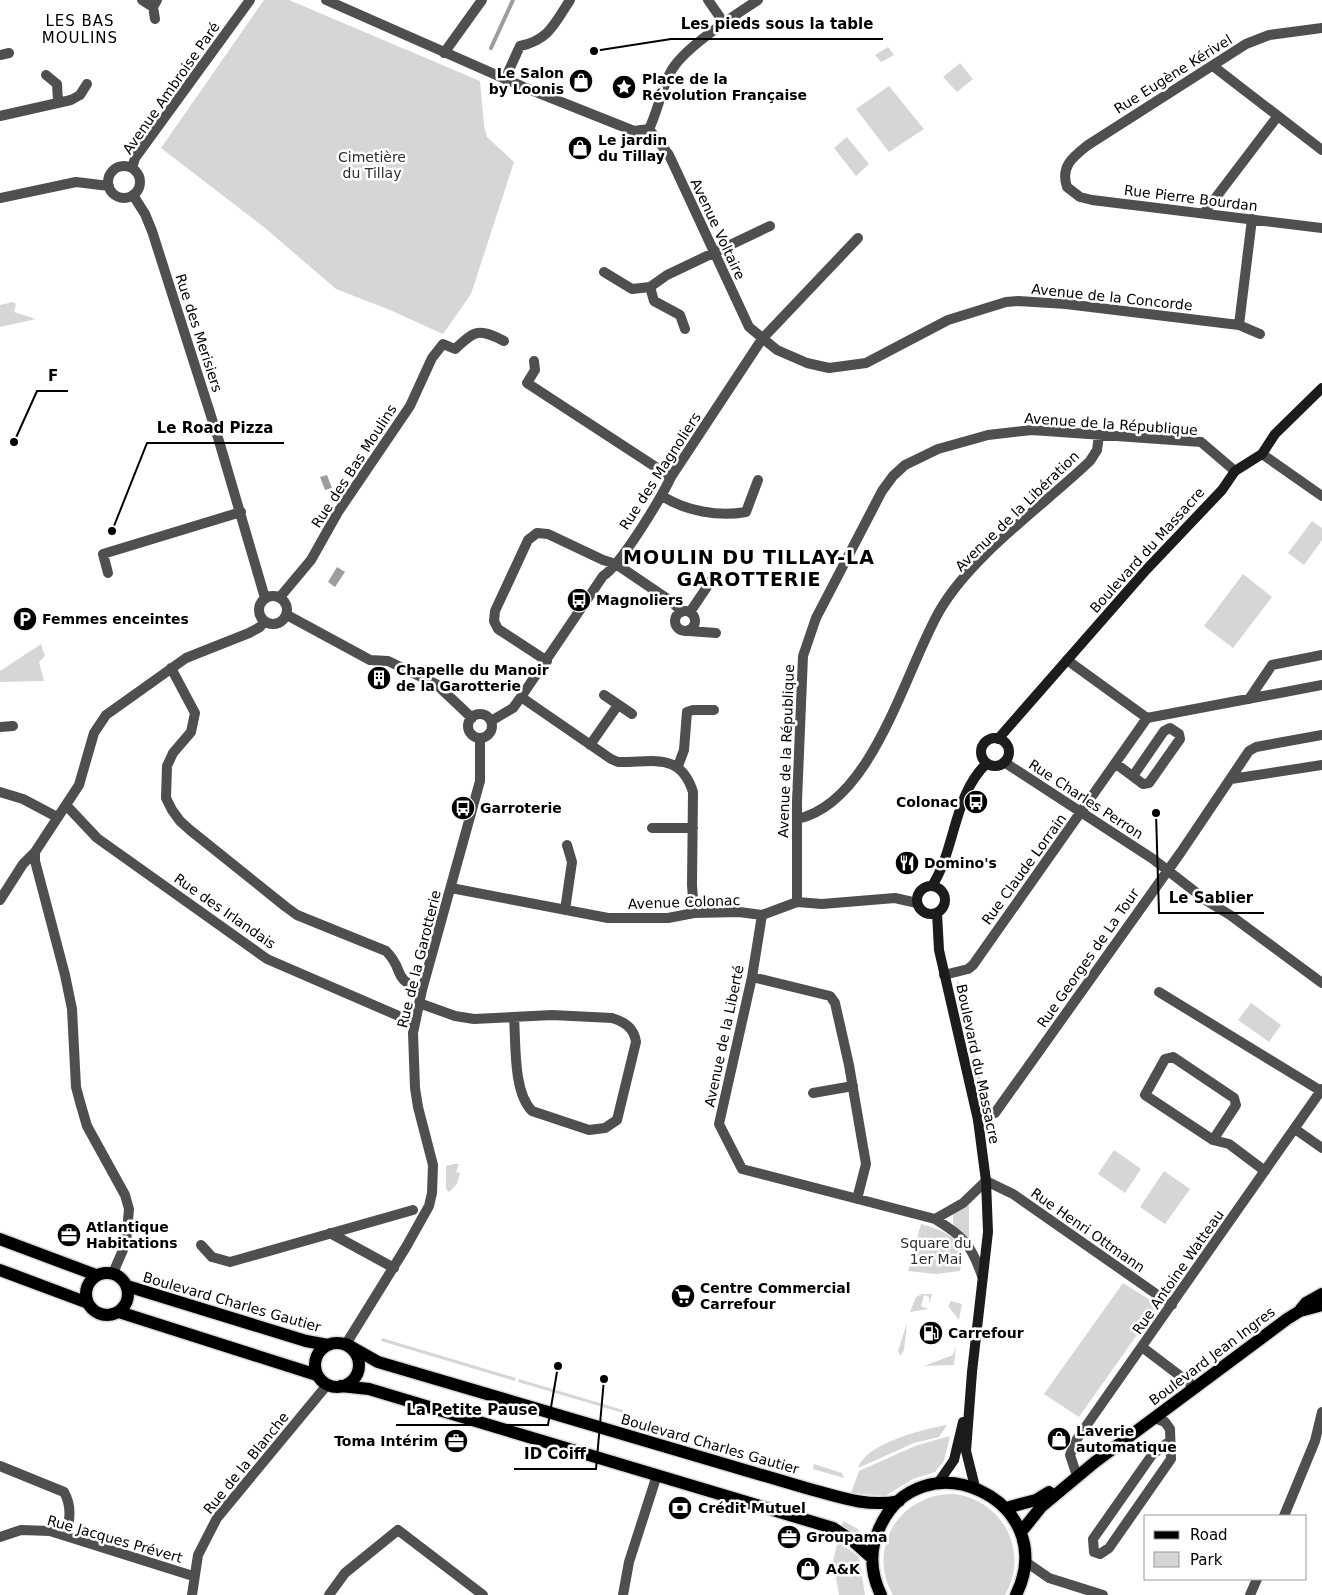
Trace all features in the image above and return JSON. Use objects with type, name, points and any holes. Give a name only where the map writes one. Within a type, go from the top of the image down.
[{"type":"main road","name":"Boulevard du Massacre","points":[[998,739],[1146,570],[1222,490],[1235,471],[1262,454],[1275,434],[1322,388]]},
{"type":"main road","points":[[998,739],[1004,742],[1008,749],[1004,762],[995,766],[987,764],[982,758],[981,748],[987,740],[998,739]]},
{"type":"main road","points":[[932,886],[939,889],[944,895],[945,903],[937,912],[925,913],[917,904],[920,891],[932,886],[942,868],[961,806],[977,773],[987,764]]},
{"type":"main road","name":"Boulevard du Massacre","points":[[937,912],[936,931],[944,975],[978,1120],[986,1181],[988,1232],[972,1372],[966,1451],[974,1487]]},
{"type":"main road","points":[[0,1239],[96,1275],[113,1273],[120,1277],[127,1286],[128,1301],[119,1312]]},
{"type":"main road","points":[[0,1270],[88,1303],[98,1314],[107,1315],[119,1312],[317,1375],[327,1384],[369,1389],[833,1528],[853,1540],[872,1558]]},
{"type":"main road","points":[[88,1303],[87,1287],[96,1275]]},
{"type":"main road","name":"Boulevard Charles Gautier","points":[[127,1286],[306,1341],[328,1345]]},
{"type":"main road","name":"Boulevard Jean Ingres","points":[[1021,1532],[1041,1507],[1095,1462],[1300,1311],[1306,1303],[1322,1294]]},
{"type":"main road","name":"Boulevard Jean Ingres","points":[[1300,1311],[1322,1306]]},
{"type":"main road","points":[[317,1375],[316,1358],[328,1345],[346,1344],[355,1352],[359,1368],[355,1378],[341,1386]]},
{"type":"main road","name":"Boulevard Charles Gautier","points":[[346,1344],[378,1362],[806,1488],[854,1501],[890,1503],[899,1501]]},
{"type":"main road","name":"Boulevard du Massacre","points":[[938,1484],[949,1470],[958,1450],[972,1372]]},
{"type":"main road","name":"Boulevard Jean Ingres","points":[[1006,1508],[1036,1500],[1095,1462]]},
{"type":"main road","points":[[881,1595],[875,1578],[872,1558],[879,1527],[899,1501],[920,1488],[956,1483],[974,1487],[988,1494],[1006,1508],[1021,1532],[1026,1562],[1024,1574],[1016,1595]]},
{"type":"street","points":[[142,0],[155,3],[155,19]]},
{"type":"street","name":"Avenue Ambroise Paré","points":[[132,168],[135,158],[142,148],[250,0]]},
{"type":"street","points":[[326,0],[444,53],[634,131],[649,129],[672,68],[724,23],[758,0]]},
{"type":"street","points":[[444,53],[482,0]]},
{"type":"street","points":[[506,79],[520,46],[532,44],[548,35],[570,0]]},
{"type":"street","points":[[708,0],[724,23]]},
{"type":"street","name":"Rue Eugène Kérivel","points":[[1065,181],[1064,170],[1071,158],[1088,144],[1246,44],[1269,35],[1322,28]]},
{"type":"street","points":[[1213,66],[1322,150]]},
{"type":"street","points":[[46,75],[56,84],[58,102]]},
{"type":"street","points":[[0,116],[80,95],[87,84]]},
{"type":"street","points":[[1204,213],[1277,117]]},
{"type":"street","name":"Avenue Voltaire","points":[[649,129],[669,155],[744,318],[749,327],[762,339]]},
{"type":"street","points":[[126,166],[132,168],[139,176],[140,183],[133,195],[119,197],[112,193],[109,186],[109,176],[116,168],[126,166]]},
{"type":"street","name":"Rue Pierre Bourdan","points":[[1065,181],[1067,187],[1073,193],[1092,200],[1322,228]]},
{"type":"street","points":[[0,198],[76,182],[109,186]]},
{"type":"street","name":"Rue des Merisiers","points":[[133,195],[145,214],[152,231],[241,512],[265,598]]},
{"type":"street","points":[[1240,325],[1252,219]]},
{"type":"street","points":[[604,272],[632,289],[650,287],[666,275],[770,226]]},
{"type":"street","name":"Rue des Magnoliers","points":[[491,721],[513,708],[547,661],[603,576],[616,564],[662,496],[671,477],[762,339],[858,238]]},
{"type":"street","points":[[650,287],[654,301],[680,315],[685,329]]},
{"type":"street","name":"Avenue de la Concorde","points":[[762,339],[777,350],[807,363],[829,368],[866,363],[948,320],[1006,302],[1018,301],[1066,304],[1240,325],[1260,334]]},
{"type":"street","name":"Rue des Bas Moulins","points":[[280,597],[310,560],[338,512],[410,406],[432,358],[443,344],[455,349],[469,336],[477,332],[487,332],[504,341]]},
{"type":"street","points":[[534,361],[535,370],[527,383],[671,477]]},
{"type":"street","name":"Avenue de la République","points":[[797,902],[801,674],[806,643],[816,618],[882,491],[893,476],[922,456],[988,435],[1032,430],[1201,442],[1235,471]]},
{"type":"street","name":"Avenue de la Libération","points":[[797,819],[822,811],[864,765],[884,732],[923,642],[941,608],[982,558],[1090,461],[1097,450],[1099,435]]},
{"type":"street","points":[[1262,454],[1322,496]]},
{"type":"street","points":[[662,496],[678,506],[728,516],[746,512],[758,480]]},
{"type":"street","points":[[108,573],[103,554],[241,512]]},
{"type":"street","points":[[547,661],[498,629],[494,621],[495,611],[528,540],[537,533],[548,534],[603,560],[616,564],[686,612],[696,622],[689,631]]},
{"type":"street","points":[[713,578],[686,612],[676,617],[676,625],[682,631],[716,633]]},
{"type":"street","points":[[264,622],[258,609],[265,598],[280,597],[286,603],[287,615]]},
{"type":"street","points":[[264,622],[277,624],[287,615]]},
{"type":"street","points":[[287,615],[370,660],[388,661],[436,684],[472,718]]},
{"type":"street","points":[[0,900],[22,864],[35,852],[79,785],[94,733],[106,716],[186,658],[249,632],[264,622]]},
{"type":"street","points":[[1249,699],[1272,665],[1322,656]]},
{"type":"street","points":[[1067,660],[1147,718],[1322,685]]},
{"type":"street","points":[[171,668],[195,713],[191,732],[173,753],[167,766],[166,798],[172,810],[185,826],[286,908],[297,915],[386,952],[396,961],[400,978],[408,985],[422,990]]},
{"type":"street","points":[[604,695],[632,714]]},
{"type":"street","points":[[521,697],[618,762],[663,762],[678,766],[689,778],[693,792],[694,913]]},
{"type":"street","points":[[590,745],[618,705]]},
{"type":"street","points":[[678,766],[684,750],[687,712],[714,710]]},
{"type":"street","points":[[482,715],[491,721],[490,732],[480,738],[470,732],[469,725],[472,718],[482,715]]},
{"type":"street","name":"Rue Claude Lorrain","points":[[944,975],[968,969],[973,965],[1147,718]]},
{"type":"street","points":[[0,727],[13,726]]},
{"type":"street","points":[[1115,764],[1143,784],[1149,782],[1180,739],[1179,734],[1170,728],[1164,731],[1133,776]]},
{"type":"street","name":"Rue Georges de La Tour","points":[[978,1120],[996,1113],[1249,751],[1256,747],[1322,735]]},
{"type":"street","name":"Rue de la Garotterie","points":[[346,1344],[424,1216],[432,1193],[432,1158],[418,1108],[415,1088],[413,1062],[415,1023],[422,990],[480,781],[480,738]]},
{"type":"street","name":"Rue Charles Perron","points":[[1004,762],[1167,870],[1322,983]]},
{"type":"street","points":[[1231,779],[1322,765]]},
{"type":"street","points":[[0,792],[23,798],[57,818]]},
{"type":"street","name":"Rue des Irlandais","points":[[66,805],[97,838],[267,959],[415,1023]]},
{"type":"street","points":[[652,828],[693,828]]},
{"type":"street","points":[[565,910],[572,862],[567,845]]},
{"type":"street","points":[[35,852],[35,861],[66,975],[72,1009],[76,1087],[87,1126],[125,1195],[129,1209],[126,1243],[113,1273]]},
{"type":"street","name":"Avenue Colonac","points":[[451,888],[618,918],[668,918],[694,913],[739,912],[762,915],[797,902],[822,904],[895,898],[917,904]]},
{"type":"street","name":"Avenue de la Liberté","points":[[762,915],[752,977],[719,1124],[742,1169],[935,1218],[954,1230],[970,1247],[982,1276]]},
{"type":"street","points":[[752,977],[830,996],[836,1003],[853,1086],[866,1164],[857,1199]]},
{"type":"street","points":[[1159,992],[1321,1090]]},
{"type":"street","points":[[419,1003],[456,1016],[474,1018],[552,1015],[612,1018],[629,1026],[635,1034],[636,1042],[617,1120],[605,1128],[589,1130],[532,1111],[526,1104],[520,1090],[514,1017]]},
{"type":"street","points":[[1213,1140],[1236,1105],[1234,1098],[1173,1057],[1165,1059],[1145,1095],[1213,1140],[1229,1144],[1265,1171]]},
{"type":"street","points":[[813,1093],[853,1086]]},
{"type":"street","name":"Rue Antoine Watteau","points":[[1076,1473],[1070,1455],[1075,1443],[1321,1090]]},
{"type":"street","points":[[1295,1129],[1322,1148]]},
{"type":"street","points":[[935,1218],[963,1202],[986,1181]]},
{"type":"street","name":"Rue Henri Ottmann","points":[[986,1181],[1018,1198],[1172,1305]]},
{"type":"street","points":[[201,1245],[212,1257],[230,1262],[413,1210]]},
{"type":"street","points":[[330,1233],[394,1268]]},
{"type":"street","points":[[1142,1347],[1196,1388]]},
{"type":"street","name":"Rue de la Blanche","points":[[192,1595],[193,1576],[198,1555],[226,1505],[327,1384]]},
{"type":"street","points":[[1284,1515],[1314,1441],[1322,1412]]},
{"type":"street","points":[[1155,1418],[1165,1422],[1170,1430],[1171,1459],[1109,1548],[1100,1554],[1094,1552],[1093,1539],[1152,1454],[1170,1441]]},
{"type":"street","points":[[1,1466],[64,1492],[69,1505],[70,1521],[66,1536]]},
{"type":"street","points":[[623,1595],[630,1562],[657,1475]]},
{"type":"street","name":"Rue Jacques Prévert","points":[[0,1537],[29,1530],[66,1536],[193,1576]]},
{"type":"street","points":[[329,1595],[345,1573],[398,1530],[483,1595]]},
{"type":"street","points":[[1026,1562],[1049,1578],[1103,1595]]},
{"type":"street","points":[[1250,1595],[1257,1580]]},
{"type":"green space","name":"Cimetière du Tillay","points":[[264,0],[289,0],[480,81],[484,126],[487,137],[514,162],[471,294],[443,334],[390,310],[336,289],[265,228],[161,148]]},
{"type":"green space","points":[[888,47],[894,55],[881,62],[875,55]]},
{"type":"green space","points":[[960,63],[973,79],[957,92],[943,77]]},
{"type":"green space","points":[[889,86],[924,129],[889,152],[856,109]]},
{"type":"green space","points":[[847,137],[869,164],[856,176],[834,148]]},
{"type":"green space","points":[[13,302],[16,304],[14,312],[36,319],[0,327],[0,305]]},
{"type":"green space","points":[[1312,521],[1322,528],[1322,540],[1304,565],[1288,553]]},
{"type":"green space","points":[[1243,574],[1272,597],[1233,648],[1204,626]]},
{"type":"green space","points":[[41,644],[45,656],[39,662],[44,681],[0,682],[0,671]]},
{"type":"green space","points":[[958,980],[987,1106],[983,1102],[956,986]]},
{"type":"green space","points":[[1251,1003],[1281,1025],[1269,1042],[1238,1020]]},
{"type":"green space","points":[[1114,1150],[1141,1169],[1125,1193],[1098,1174]]},
{"type":"green space","points":[[459,1164],[456,1172],[460,1173],[457,1184],[449,1192],[446,1189],[446,1166]]},
{"type":"green space","points":[[1164,1171],[1190,1189],[1165,1224],[1140,1207]]},
{"type":"green space","points":[[969,1200],[969,1239],[953,1226],[953,1213]]},
{"type":"green space","name":"Square du 1er Mai","points":[[921,1224],[952,1237],[957,1242],[963,1254],[960,1271],[936,1274],[908,1271]]},
{"type":"green space","points":[[1123,1283],[1158,1305],[1079,1417],[1044,1394]]},
{"type":"green space","points":[[922,1294],[932,1294],[929,1304],[929,1297],[924,1295],[921,1306],[928,1309],[910,1312],[916,1297]]},
{"type":"green space","points":[[951,1301],[962,1304],[959,1320],[948,1306]]},
{"type":"green space","points":[[907,1323],[904,1350],[900,1356],[898,1351]]},
{"type":"green space","points":[[382,1338],[516,1378],[515,1381],[381,1341]]},
{"type":"green space","points":[[956,1346],[954,1365],[924,1366],[953,1355]]},
{"type":"green space","points":[[519,1379],[623,1410],[623,1413],[518,1382]]},
{"type":"green space","points":[[947,1425],[939,1437],[914,1443],[858,1468],[863,1459],[884,1444],[911,1434]]},
{"type":"green space","points":[[950,1436],[944,1461],[935,1472],[913,1479],[885,1496],[851,1493],[859,1471],[915,1446]]},
{"type":"green space","points":[[814,1464],[842,1473],[844,1478],[813,1469]]},
{"type":"green space","points":[[954,1494],[971,1498],[986,1506],[998,1517],[1007,1531],[1013,1546],[1014,1562],[1012,1579],[1005,1595],[893,1595],[886,1577],[884,1559],[886,1542],[893,1527],[904,1513],[918,1503],[935,1496]]},
{"type":"green space","points":[[843,1521],[858,1529],[862,1539],[842,1525]]},
{"type":"green space","points":[[838,1541],[859,1557],[865,1595],[839,1595],[833,1561]]},
{"type":"shaded area","points":[[327,475],[332,488],[325,490],[320,477]]},
{"type":"shaded area","points":[[337,567],[345,572],[335,587],[328,582]]},
{"type":"waterway","points":[[491,48],[513,0]]},
{"type":"place","name":"Les pieds sous la table","points":[[594,51]]},
{"type":"place","name":"Le Salon by Loonis","points":[[581,81]]},
{"type":"place","name":"Place de la Révolution Française","points":[[624,87]]},
{"type":"place","name":"Le jardin du Tillay","points":[[580,148]]},
{"type":"place","name":"F","points":[[14,442]]},
{"type":"place","name":"Le Road Pizza","points":[[112,531]]},
{"type":"place","name":"Magnoliers","points":[[579,600]]},
{"type":"place","name":"Femmes enceintes","points":[[25,619]]},
{"type":"place","name":"Chapelle du Manoir de la Garotterie","points":[[379,678]]},
{"type":"place","name":"Colonac","points":[[976,802]]},
{"type":"place","name":"Garroterie","points":[[463,808]]},
{"type":"place","name":"Le Sablier","points":[[1156,813]]},
{"type":"place","name":"Domino's","points":[[907,863]]},
{"type":"place","name":"Atlantique Habitations","points":[[69,1235]]},
{"type":"place","name":"Centre Commercial Carrefour","points":[[683,1296]]},
{"type":"place","name":"Carrefour","points":[[931,1333]]},
{"type":"place","name":"La Petite Pause","points":[[558,1366]]},
{"type":"place","name":"ID Coiff","points":[[604,1379]]},
{"type":"place","name":"Laverie automatique","points":[[1059,1439]]},
{"type":"place","name":"Toma Intérim","points":[[456,1441]]},
{"type":"place","name":"Crédit Mutuel","points":[[680,1508]]},
{"type":"place","name":"Groupama","points":[[789,1537]]},
{"type":"place","name":"A&K","points":[[808,1569]]},
{"type":"district","name":"LES BAS MOULINS","points":[[80,30]]},
{"type":"district","name":"MOULIN DU TILLAY-LA GAROTTERIE","points":[[749,568]]}]
